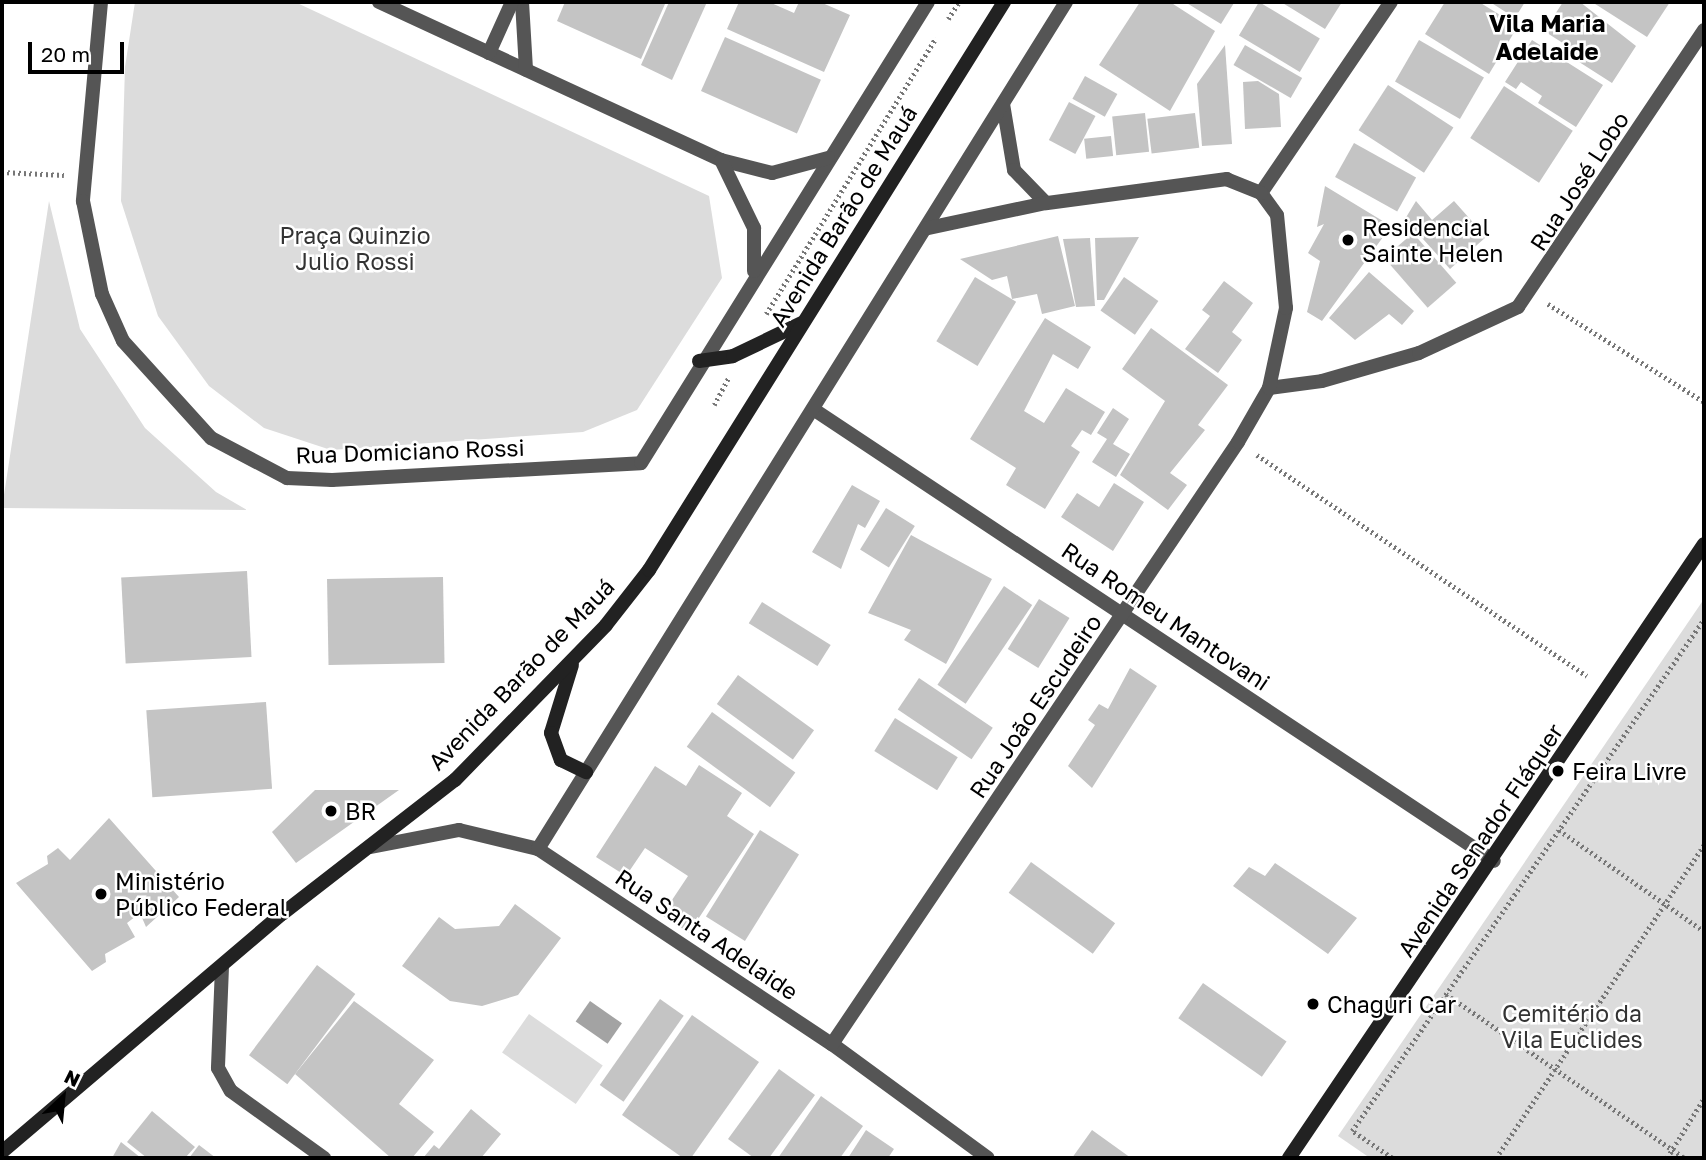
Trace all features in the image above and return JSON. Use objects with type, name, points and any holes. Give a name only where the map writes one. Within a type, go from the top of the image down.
[{"type":"street","name":"Rua Domiciano Rossi","points":[[101,2],[83,177],[89,250],[123,341],[177,406],[253,465],[287,478],[332,480],[637,465]]},
{"type":"street","points":[[379,2],[721,160],[772,173],[830,158]]},
{"type":"street","points":[[489,53],[512,2]]},
{"type":"street","points":[[522,2],[526,70]]},
{"type":"street","name":"Avenida Barão de Mauá","points":[[637,465],[699,361],[928,2]]},
{"type":"street","name":"Avenida Barão de Mauá","points":[[2,1152],[222,967],[455,780],[574,659],[649,570],[1004,2]]},
{"type":"street","points":[[538,849],[928,228],[1003,101],[1066,2]]},
{"type":"street","points":[[1261,193],[1391,2]]},
{"type":"street","name":"Rua José Lobo","points":[[1269,388],[1322,381],[1465,337],[1512,313],[1531,293],[1704,30]]},
{"type":"street","points":[[1003,101],[1003,137],[1014,170],[1046,203]]},
{"type":"street","points":[[721,160],[754,228],[752,279]]},
{"type":"street","points":[[928,228],[1046,203],[1227,179],[1261,193],[1277,215],[1286,272],[1269,388]]},
{"type":"street","points":[[699,361],[743,351],[803,323]]},
{"type":"street","name":"Rua João Escudeiro","points":[[832,1044],[1124,615],[1238,442],[1269,388]]},
{"type":"street","name":"Rua Romeu Mantovani","points":[[813,410],[1494,861]]},
{"type":"street","name":"Avenida Senador Fláquer","points":[[1290,1158],[1494,861],[1704,544]]},
{"type":"street","points":[[574,659],[551,733],[561,760],[586,772]]},
{"type":"street","name":"Rua Santa Adelaide","points":[[372,847],[459,831],[538,849],[832,1044],[988,1158]]},
{"type":"street","points":[[222,967],[218,1068],[231,1091],[324,1158]]},
{"type":"path","points":[[945,24],[959,2]]},
{"type":"path","points":[[714,405],[743,351],[939,35]]},
{"type":"path","points":[[2,172],[83,177]]},
{"type":"path","points":[[1531,293],[1704,402]]},
{"type":"path","points":[[1238,442],[1608,691]]},
{"type":"path","points":[[1392,1158],[1352,1131],[1704,619]]},
{"type":"path","points":[[1559,830],[1704,931]]},
{"type":"path","points":[[1496,1158],[1704,845]]},
{"type":"path","points":[[1446,994],[1685,1158]]},
{"type":"path","points":[[1667,1158],[1704,1097]]},
{"type":"green space","name":"Praça Quinzio Julio Rossi","points":[[135,2],[295,2],[709,196],[722,278],[637,410],[583,432],[331,450],[264,428],[209,386],[158,316],[121,201],[125,67]]},
{"type":"green space","points":[[49,201],[80,329],[145,428],[216,492],[247,510],[2,508]]},
{"type":"green space","name":"Cemitério da Vila Euclides","points":[[1704,599],[1704,1158],[1370,1158],[1338,1136]]},
{"type":"green space","points":[[529,1014],[603,1066],[576,1104],[502,1053]]},
{"type":"shaded area","points":[[590,1001],[622,1023],[608,1044],[576,1021]]},
{"type":"building","points":[[565,2],[665,4],[641,59],[557,21]]},
{"type":"building","points":[[669,2],[707,2],[672,80],[641,65]]},
{"type":"building","points":[[739,2],[769,2],[794,13],[799,2],[820,2],[850,15],[824,72],[727,29]]},
{"type":"building","points":[[1140,2],[1170,2],[1215,31],[1170,111],[1099,65]]},
{"type":"building","points":[[1185,2],[1231,2],[1234,3],[1221,24]]},
{"type":"building","points":[[1259,2],[1320,39],[1300,72],[1239,35]]},
{"type":"building","points":[[1281,2],[1342,2],[1325,29]]},
{"type":"building","points":[[1445,2],[1479,2],[1518,26],[1489,74],[1425,34]]},
{"type":"building","points":[[1490,2],[1525,2],[1515,18]]},
{"type":"building","points":[[1563,2],[1580,2],[1636,46],[1612,83],[1565,53],[1569,47],[1544,31]]},
{"type":"building","points":[[1592,2],[1670,2],[1647,37]]},
{"type":"building","points":[[725,37],[821,80],[797,134],[701,91]]},
{"type":"building","points":[[1419,40],[1484,78],[1460,119],[1395,82]]},
{"type":"building","points":[[1532,40],[1603,85],[1576,127],[1538,103],[1542,96],[1521,82],[1516,89],[1505,82]]},
{"type":"building","points":[[1225,45],[1232,144],[1202,146],[1197,84]]},
{"type":"building","points":[[1245,45],[1302,78],[1291,98],[1234,65]]},
{"type":"building","points":[[1085,76],[1117,94],[1105,117],[1072,99]]},
{"type":"building","points":[[1258,81],[1279,94],[1281,127],[1245,129],[1243,82]]},
{"type":"building","points":[[1388,85],[1453,127],[1424,173],[1359,130]]},
{"type":"building","points":[[1504,86],[1573,131],[1539,183],[1470,138]]},
{"type":"building","points":[[1069,102],[1095,116],[1075,154],[1049,140]]},
{"type":"building","points":[[1145,113],[1149,152],[1116,155],[1112,116]]},
{"type":"building","points":[[1195,113],[1199,148],[1152,154],[1147,119]]},
{"type":"building","points":[[1111,136],[1113,156],[1086,159],[1084,139]]},
{"type":"building","points":[[1354,143],[1416,177],[1397,212],[1335,177]]},
{"type":"building","name":"Residencial Sainte Helen","points":[[1325,186],[1391,226],[1322,321],[1307,312],[1320,261],[1308,253],[1324,224],[1317,227]]},
{"type":"building","points":[[1416,201],[1432,220],[1454,201],[1486,237],[1450,269],[1405,219]]},
{"type":"building","points":[[1413,233],[1456,283],[1428,308],[1384,258]]},
{"type":"building","points":[[1058,236],[1075,306],[1042,314],[1037,294],[1012,299],[1007,276],[992,280],[960,259]]},
{"type":"building","points":[[1139,237],[1104,300],[1097,300],[1095,238]]},
{"type":"building","points":[[1090,238],[1095,306],[1076,307],[1063,239]]},
{"type":"building","points":[[1369,272],[1414,311],[1402,325],[1389,314],[1355,340],[1329,318]]},
{"type":"building","points":[[975,277],[1016,302],[978,366],[936,341]]},
{"type":"building","points":[[1124,277],[1158,301],[1135,335],[1100,311]]},
{"type":"building","points":[[1224,281],[1253,303],[1232,332],[1242,340],[1218,373],[1185,349],[1210,316],[1202,310]]},
{"type":"building","points":[[1045,318],[1091,347],[1078,369],[1053,354],[1024,411],[1044,423],[1066,388],[1105,412],[1091,435],[1082,430],[1071,446],[1080,452],[1045,509],[1006,485],[1016,468],[970,439]]},
{"type":"building","points":[[1151,328],[1228,385],[1198,425],[1205,430],[1170,473],[1187,485],[1168,510],[1120,475],[1165,401],[1122,369]]},
{"type":"building","points":[[1113,408],[1129,419],[1113,444],[1130,454],[1116,477],[1092,462],[1107,439],[1097,433]]},
{"type":"building","points":[[1114,483],[1144,502],[1113,551],[1061,517],[1077,493],[1099,507]]},
{"type":"building","points":[[852,485],[880,501],[865,528],[858,524],[841,569],[812,552]]},
{"type":"building","points":[[886,508],[915,526],[889,568],[860,550]]},
{"type":"building","points":[[911,535],[992,579],[946,664],[904,640],[911,630],[868,613]]},
{"type":"building","points":[[247,571],[252,657],[126,663],[121,578]]},
{"type":"building","points":[[443,577],[445,663],[329,665],[327,579]]},
{"type":"building","points":[[1004,586],[1032,605],[966,704],[937,685]]},
{"type":"building","points":[[1039,599],[1070,618],[1038,668],[1008,649]]},
{"type":"building","points":[[762,602],[831,645],[817,666],[749,623]]},
{"type":"building","points":[[1130,668],[1157,686],[1092,788],[1068,766],[1095,725],[1088,720],[1099,704],[1108,709]]},
{"type":"building","points":[[738,675],[814,730],[793,759],[717,704]]},
{"type":"building","points":[[919,678],[993,728],[972,759],[898,710]]},
{"type":"building","points":[[266,702],[272,789],[152,797],[146,710]]},
{"type":"building","points":[[712,712],[795,773],[770,807],[687,747]]},
{"type":"building","points":[[895,718],[958,757],[937,790],[874,751]]},
{"type":"building","points":[[699,765],[742,793],[727,816],[754,834],[689,933],[662,915],[688,876],[645,848],[626,876],[596,857],[655,766],[686,786]]},
{"type":"building","name":"BR","points":[[315,790],[399,790],[296,863],[272,832]]},
{"type":"building","name":"Ministério Público Federal","points":[[109,818],[179,897],[146,927],[140,913],[127,923],[135,937],[105,954],[106,962],[92,971],[16,883],[48,864],[47,856],[58,848],[70,860]]},
{"type":"building","points":[[760,830],[799,854],[745,941],[706,917]]},
{"type":"building","points":[[1031,862],[1115,923],[1093,954],[1009,893]]},
{"type":"building","points":[[1275,863],[1357,918],[1328,954],[1233,886],[1249,867],[1265,876]]},
{"type":"building","points":[[515,904],[561,938],[518,995],[482,1006],[450,1001],[402,966],[439,917],[455,929],[499,926]]},
{"type":"building","points":[[317,965],[355,994],[287,1084],[249,1055]]},
{"type":"building","points":[[1203,983],[1287,1042],[1262,1077],[1178,1018]]},
{"type":"building","points":[[660,999],[684,1016],[624,1102],[600,1085]]},
{"type":"building","points":[[354,1001],[434,1060],[399,1104],[434,1132],[412,1158],[391,1158],[295,1074]]},
{"type":"building","points":[[692,1015],[759,1062],[691,1158],[683,1158],[622,1115]]},
{"type":"building","points":[[779,1069],[815,1095],[769,1158],[754,1158],[728,1139]]},
{"type":"building","points":[[821,1096],[863,1126],[840,1158],[778,1158]]},
{"type":"building","points":[[471,1109],[501,1134],[481,1158],[423,1158],[434,1145],[439,1149]]},
{"type":"building","points":[[152,1111],[195,1147],[185,1158],[147,1158],[127,1142]]},
{"type":"building","points":[[866,1130],[894,1149],[888,1158],[848,1158]]},
{"type":"building","points":[[1092,1130],[1131,1158],[1072,1158]]},
{"type":"building","points":[[121,1142],[141,1158],[112,1158]]},
{"type":"building","points":[[199,1145],[216,1158],[189,1158]]},
{"type":"place","name":"Residencial Sainte Helen","points":[[1348,240]]},
{"type":"place","name":"Feira Livre","points":[[1558,771]]},
{"type":"place","name":"BR","points":[[331,811]]},
{"type":"place","name":"Ministério Público Federal","points":[[101,894]]},
{"type":"place","name":"Chaguri Car","points":[[1313,1004]]},
{"type":"district","name":"Vila Maria Adelaide","points":[[1547,37]]}]
